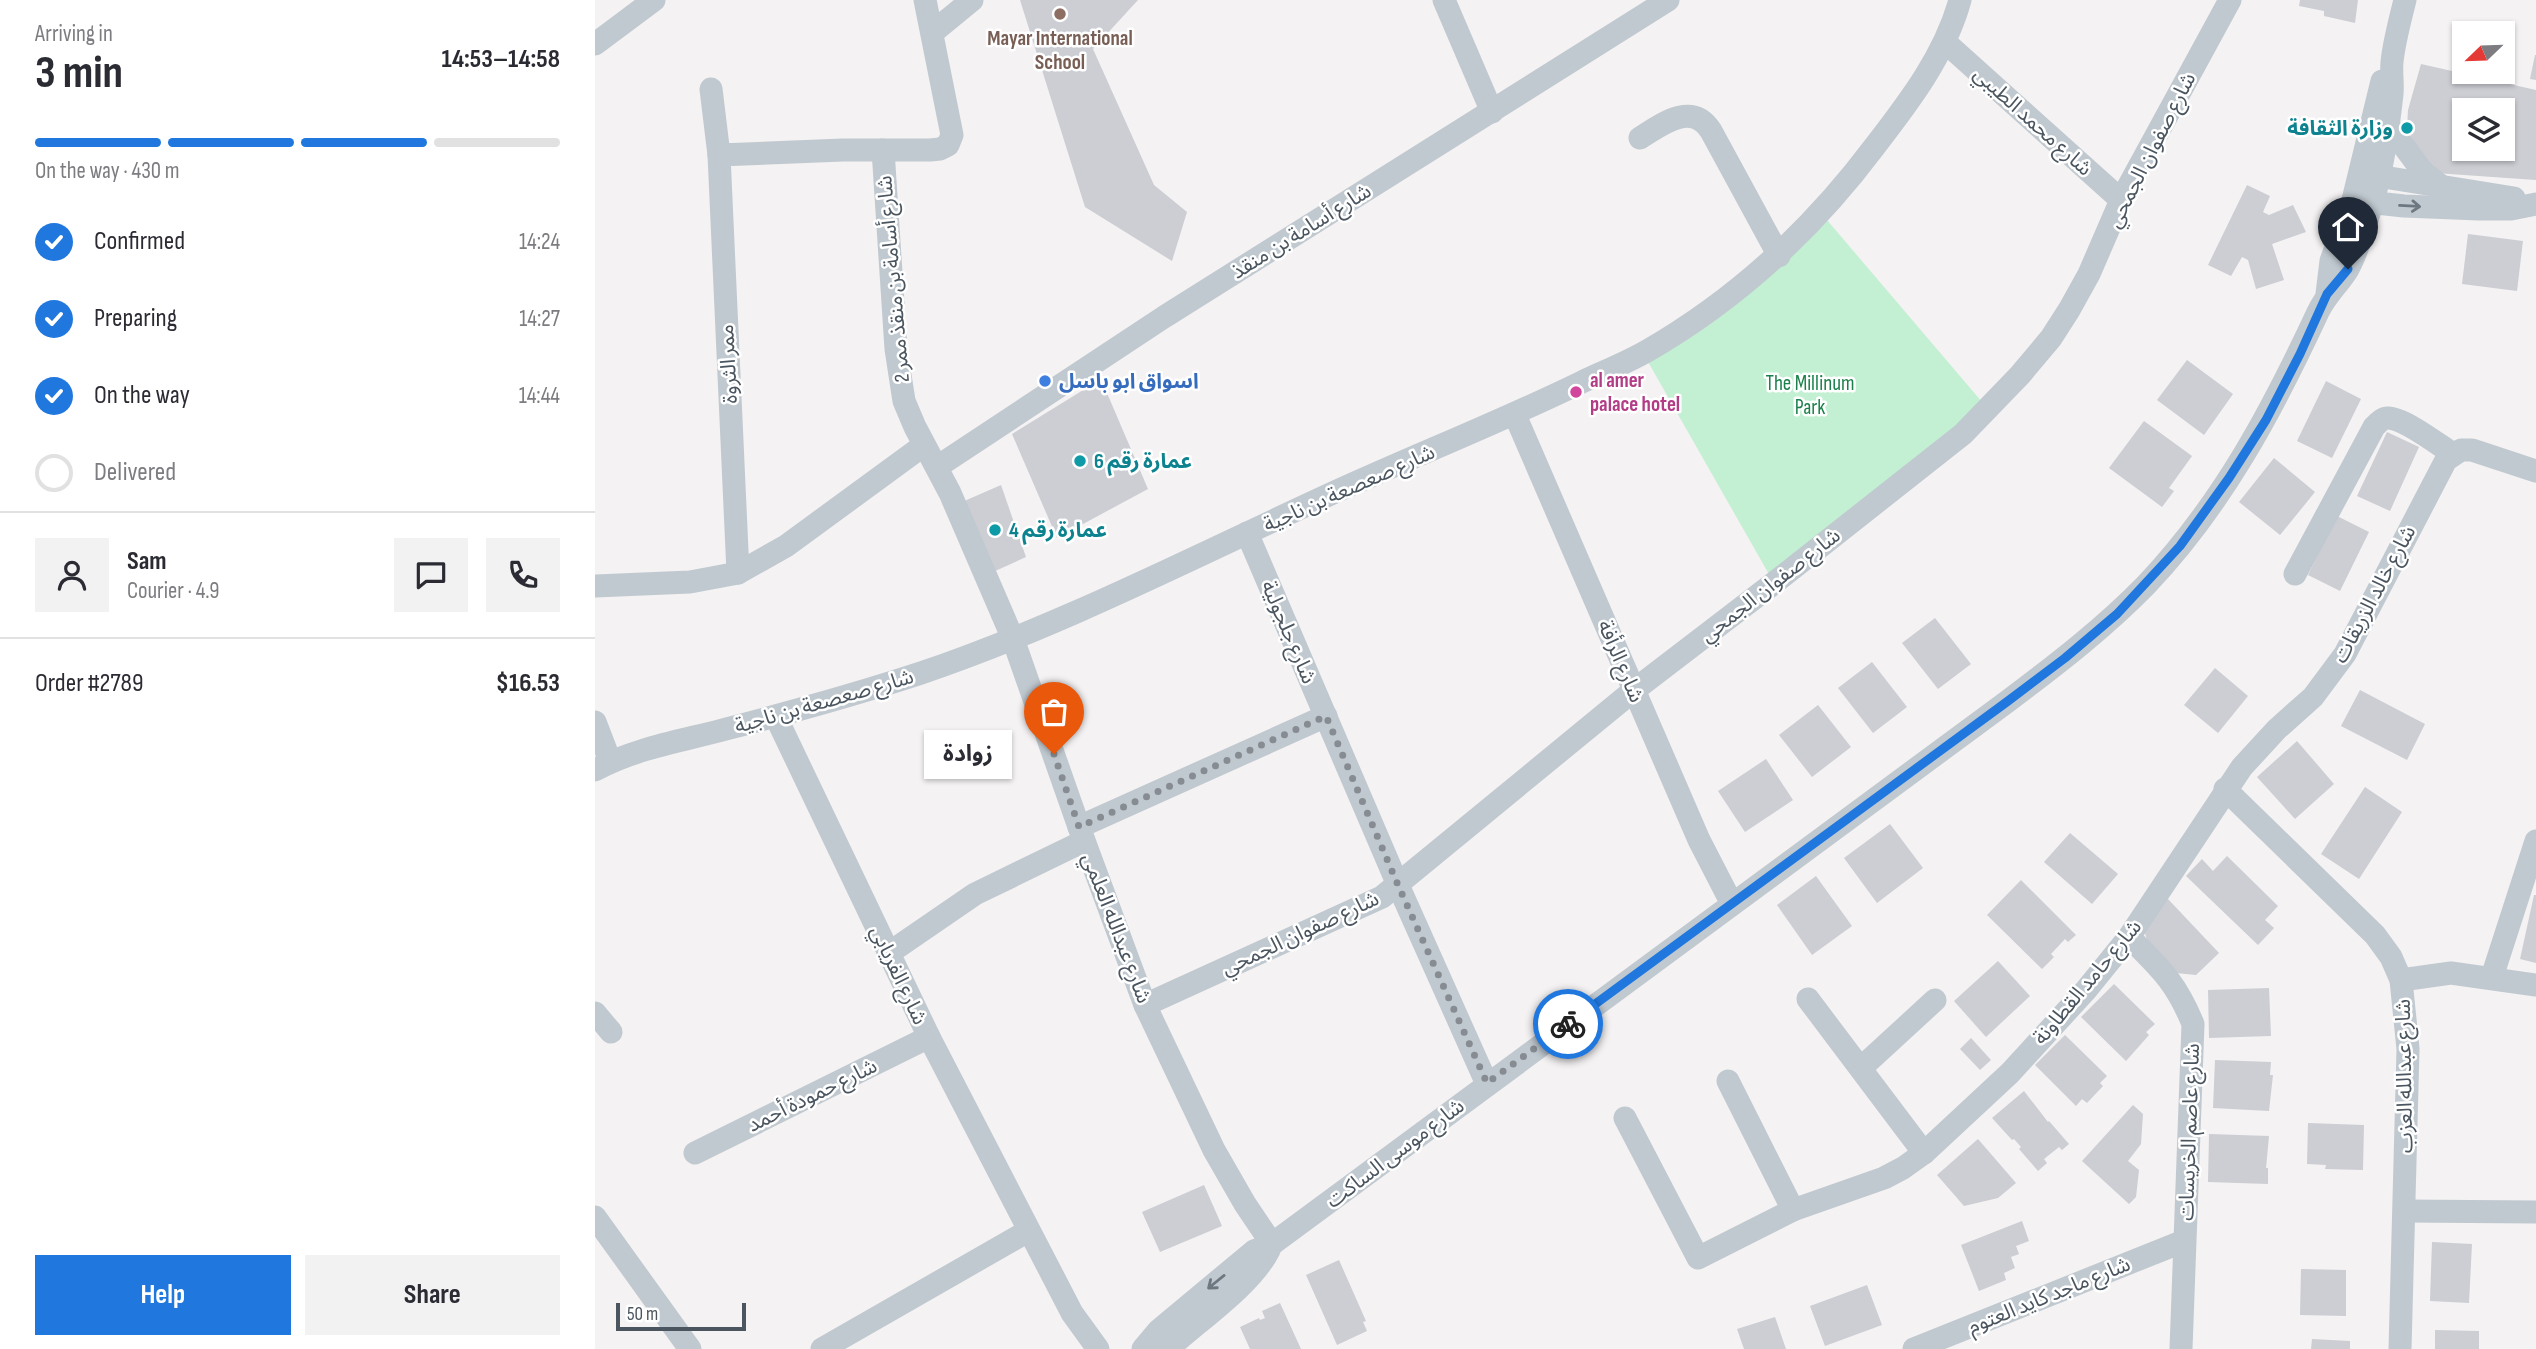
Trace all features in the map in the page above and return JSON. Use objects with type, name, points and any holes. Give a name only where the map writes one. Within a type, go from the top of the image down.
[{"type":"street","points":[[595,44],[654,0]]},
{"type":"street","points":[[719,155],[930,150],[948,145],[952,135],[925,0]]},
{"type":"street","points":[[933,32],[972,0]]},
{"type":"street","points":[[1444,0],[1492,112]]},
{"type":"street","name":"شارع أسامة بن منقذ","points":[[937,467],[1164,317],[1492,112],[1641,8],[1668,0]]},
{"type":"street","name":"شارع صعصعة بن ناجية","points":[[603,766],[639,751],[776,717],[877,687],[1013,639],[1327,496],[1515,415],[1652,348],[1713,309],[1779,256],[1821,213],[1900,114],[1945,41],[1960,0]]},
{"type":"street","name":"شارع صفوان الجمحي","points":[[1145,1005],[1382,897],[1633,691],[1934,458],[1988,409],[2044,347],[2069,310],[2095,262],[2121,200],[2230,0]]},
{"type":"street","name":"شارع موسى الساكت","points":[[1143,1349],[1159,1330],[1254,1251],[1272,1244],[2056,665],[2117,614],[2147,584],[2180,546],[2229,478],[2266,420],[2327,294],[2331,261],[2362,202],[2388,125],[2393,91],[2392,64],[2405,0]]},
{"type":"street","name":"شارع محمد الطيبي","points":[[1945,41],[2121,200]]},
{"type":"street","name":"شارع موسى الساكت","points":[[2369,175],[2379,85],[2392,64]]},
{"type":"street","name":"ممر الثروة","points":[[711,89],[719,155],[739,573]]},
{"type":"street","points":[[1640,138],[1678,117],[1690,116],[1702,121],[1711,131],[1779,256]]},
{"type":"street","points":[[2388,125],[2423,172],[2443,188]]},
{"type":"street","name":"شارع أسامة بن منقذ ممر 2","points":[[883,150],[898,371],[904,401],[924,445]]},
{"type":"street","points":[[2369,175],[2513,198],[2533,204]]},
{"type":"street","points":[[2362,202],[2479,209],[2511,209],[2533,204]]},
{"type":"street","name":"شارع الرأفة","points":[[1515,415],[1633,691],[1704,851],[1731,904]]},
{"type":"street","points":[[2295,574],[2380,420],[2387,418],[2401,422],[2453,454],[2461,450],[2472,450],[2536,471]]},
{"type":"street","points":[[595,586],[690,582],[739,573],[786,546],[924,445]]},
{"type":"street","name":"شارع عبدالله العلمي","points":[[924,445],[937,467],[1013,639],[1081,834],[1145,1005],[1214,1150],[1272,1244]]},
{"type":"street","name":"شارع خالد الزريقات","points":[[2225,789],[2258,748],[2313,697],[2345,654],[2441,468],[2453,454]]},
{"type":"street","name":"شارع جلجولية","points":[[1247,533],[1398,885],[1487,1083]]},
{"type":"street","points":[[889,953],[975,894],[1081,834],[1326,716]]},
{"type":"street","name":"شارع الفريابي","points":[[776,717],[929,1037],[1027,1231],[1072,1313],[1098,1349]]},
{"type":"street","points":[[595,722],[603,766]]},
{"type":"street","name":"شارع حامد القطاونة","points":[[1625,1118],[1698,1258],[1793,1210],[1884,1178],[1924,1153],[2010,1073],[2086,990],[2129,937],[2225,789]]},
{"type":"street","name":"شارع عبدالله العزب","points":[[2225,789],[2375,935],[2391,957],[2401,980],[2408,1049],[2400,1349]]},
{"type":"street","points":[[2492,977],[2535,850]]},
{"type":"street","name":"شارع عاصم الخريسات","points":[[2129,937],[2169,978],[2182,997],[2193,1024],[2181,1349]]},
{"type":"street","points":[[2401,980],[2451,973],[2536,985]]},
{"type":"street","points":[[1808,999],[1924,1153]]},
{"type":"street","points":[[1861,1068],[1935,1000]]},
{"type":"street","points":[[595,1013],[611,1031]]},
{"type":"street","name":"شارع حمودة أحمد","points":[[695,1153],[929,1037]]},
{"type":"street","points":[[1728,1081],[1793,1210]]},
{"type":"street","points":[[2405,1211],[2536,1212]]},
{"type":"street","points":[[595,1217],[690,1349]]},
{"type":"street","points":[[822,1349],[1027,1231]]},
{"type":"street","name":"شارع ماجد كايد العتوم","points":[[1914,1349],[1943,1343],[2184,1241]]},
{"type":"street","name":"شارع موسى الساكت","points":[[1168,1349],[1244,1282],[1263,1262],[1272,1244]]},
{"type":"green space","name":"The Millinum Park","points":[[1821,213],[1988,409],[1774,583],[1643,353]]},
{"type":"building","name":"Mayar International School","points":[[1020,0],[1138,0],[1093,49],[1154,185],[1187,212],[1172,261],[1085,207]]},
{"type":"building","points":[[2300,0],[2358,0],[2355,23],[2324,16],[2324,11],[2299,6]]},
{"type":"building","points":[[2536,55],[2536,80],[2530,79]]},
{"type":"building","points":[[2421,64],[2452,71],[2452,84],[2509,84],[2536,90],[2536,180],[2435,173],[2415,146],[2407,128],[2408,110]]},
{"type":"building","points":[[2247,185],[2270,196],[2263,212],[2269,215],[2293,205],[2306,232],[2272,244],[2284,280],[2256,289],[2248,260],[2242,257],[2231,276],[2208,265]]},
{"type":"building","points":[[2468,234],[2523,241],[2517,291],[2462,284]]},
{"type":"building","points":[[2187,360],[2233,394],[2204,435],[2157,400]]},
{"type":"building","name":"عمارة رقم 6","points":[[1101,379],[1148,489],[1057,538],[1012,434]]},
{"type":"building","points":[[2326,381],[2361,399],[2332,458],[2297,441]]},
{"type":"building","points":[[2144,421],[2192,456],[2169,488],[2174,491],[2162,507],[2109,468]]},
{"type":"building","points":[[2387,432],[2419,447],[2390,511],[2357,496]]},
{"type":"building","points":[[2274,458],[2315,492],[2280,535],[2239,502]]},
{"type":"building","name":"عمارة رقم 4","points":[[1001,485],[1026,557],[993,572],[962,502]]},
{"type":"building","points":[[2337,516],[2369,532],[2340,591],[2308,575]]},
{"type":"building","points":[[1935,618],[1971,664],[1938,689],[1902,643]]},
{"type":"building","points":[[1872,662],[1907,707],[1873,733],[1838,688]]},
{"type":"building","points":[[2215,668],[2248,696],[2218,733],[2184,705]]},
{"type":"building","points":[[2360,690],[2425,724],[2407,760],[2341,726]]},
{"type":"building","points":[[1818,705],[1851,747],[1812,777],[1779,735]]},
{"type":"building","points":[[2297,741],[2334,784],[2295,819],[2257,777]]},
{"type":"building","points":[[1766,759],[1793,800],[1745,832],[1718,791]]},
{"type":"building","points":[[2365,787],[2402,812],[2359,879],[2321,854]]},
{"type":"building","points":[[1890,824],[1923,868],[1877,903],[1844,858]]},
{"type":"building","points":[[2070,833],[2118,874],[2092,904],[2044,862]]},
{"type":"building","points":[[2227,856],[2278,906],[2265,920],[2274,928],[2258,945],[2186,876],[2202,859],[2213,871]]},
{"type":"building","points":[[1816,876],[1852,926],[1812,955],[1777,905]]},
{"type":"building","points":[[2021,880],[2076,935],[2068,942],[2065,939],[2051,954],[2054,957],[2042,969],[1987,915]]},
{"type":"building","points":[[2536,895],[2536,963],[2520,959]]},
{"type":"building","points":[[2167,898],[2219,953],[2196,975],[2176,973],[2148,944],[2142,922]]},
{"type":"building","points":[[1998,961],[2030,996],[1986,1037],[1954,1001]]},
{"type":"building","points":[[2114,984],[2155,1024],[2146,1032],[2149,1035],[2126,1061],[2081,1017]]},
{"type":"building","points":[[2269,988],[2271,1036],[2209,1038],[2208,990]]},
{"type":"building","points":[[2065,1035],[2107,1076],[2100,1083],[2103,1086],[2087,1103],[2082,1099],[2076,1106],[2035,1065]]},
{"type":"building","points":[[1971,1038],[1991,1060],[1980,1070],[1960,1049]]},
{"type":"building","points":[[2215,1060],[2271,1062],[2270,1075],[2273,1075],[2269,1111],[2213,1108]]},
{"type":"building","points":[[2024,1091],[2069,1144],[2062,1150],[2059,1147],[2044,1159],[2047,1163],[2038,1171],[2019,1149],[2021,1147],[1992,1118]]},
{"type":"building","points":[[2133,1105],[2143,1114],[2141,1144],[2128,1161],[2139,1170],[2136,1197],[2129,1204],[2082,1161]]},
{"type":"building","points":[[2308,1123],[2364,1125],[2363,1170],[2325,1169],[2326,1165],[2307,1164]]},
{"type":"building","points":[[2209,1134],[2269,1136],[2266,1168],[2268,1184],[2208,1182]]},
{"type":"building","points":[[1978,1139],[2016,1183],[1998,1198],[1964,1206],[1937,1175]]},
{"type":"building","points":[[1204,1185],[1222,1226],[1160,1252],[1142,1212]]},
{"type":"building","points":[[2022,1221],[2029,1241],[2016,1246],[2019,1254],[2011,1257],[2015,1268],[2004,1273],[2006,1280],[1979,1291],[1961,1245]]},
{"type":"building","points":[[2432,1242],[2472,1244],[2469,1303],[2430,1301]]},
{"type":"building","points":[[1339,1260],[1366,1321],[1363,1322],[1367,1331],[1337,1345],[1306,1275]]},
{"type":"building","points":[[2301,1269],[2346,1270],[2346,1316],[2300,1315]]},
{"type":"building","points":[[1867,1285],[1882,1325],[1825,1346],[1810,1306]]},
{"type":"building","points":[[1280,1303],[1301,1349],[1250,1349],[1240,1327],[1265,1318],[1262,1311]]},
{"type":"building","points":[[1775,1317],[1786,1349],[1744,1349],[1737,1329]]},
{"type":"building","points":[[2435,1330],[2479,1331],[2479,1349],[2435,1349]]},
{"type":"building","points":[[2312,1339],[2350,1341],[2350,1349],[2311,1349]]},
{"type":"way so far","points":[[1054,754],[1079,827],[1326,716],[1487,1083],[1568,1024]]},
{"type":"place","name":"Mayar International School","points":[[1060,14]]},
{"type":"place","name":"وزارة الثقافة","points":[[2407,128]]},
{"type":"place","name":"اسواق ابو باسل","points":[[1045,381]]},
{"type":"place","name":"al amer palace hotel","points":[[1576,392]]},
{"type":"place","name":"عمارة رقم 6","points":[[1080,461]]},
{"type":"place","name":"عمارة رقم 4","points":[[995,530]]},
{"type":"place","name":"زوادة","points":[[1054,754]]},
{"type":"route","points":[[1568,1024],[2008,701],[2117,614],[2180,546],[2229,478],[2266,420],[2327,294],[2348,269]]}]
